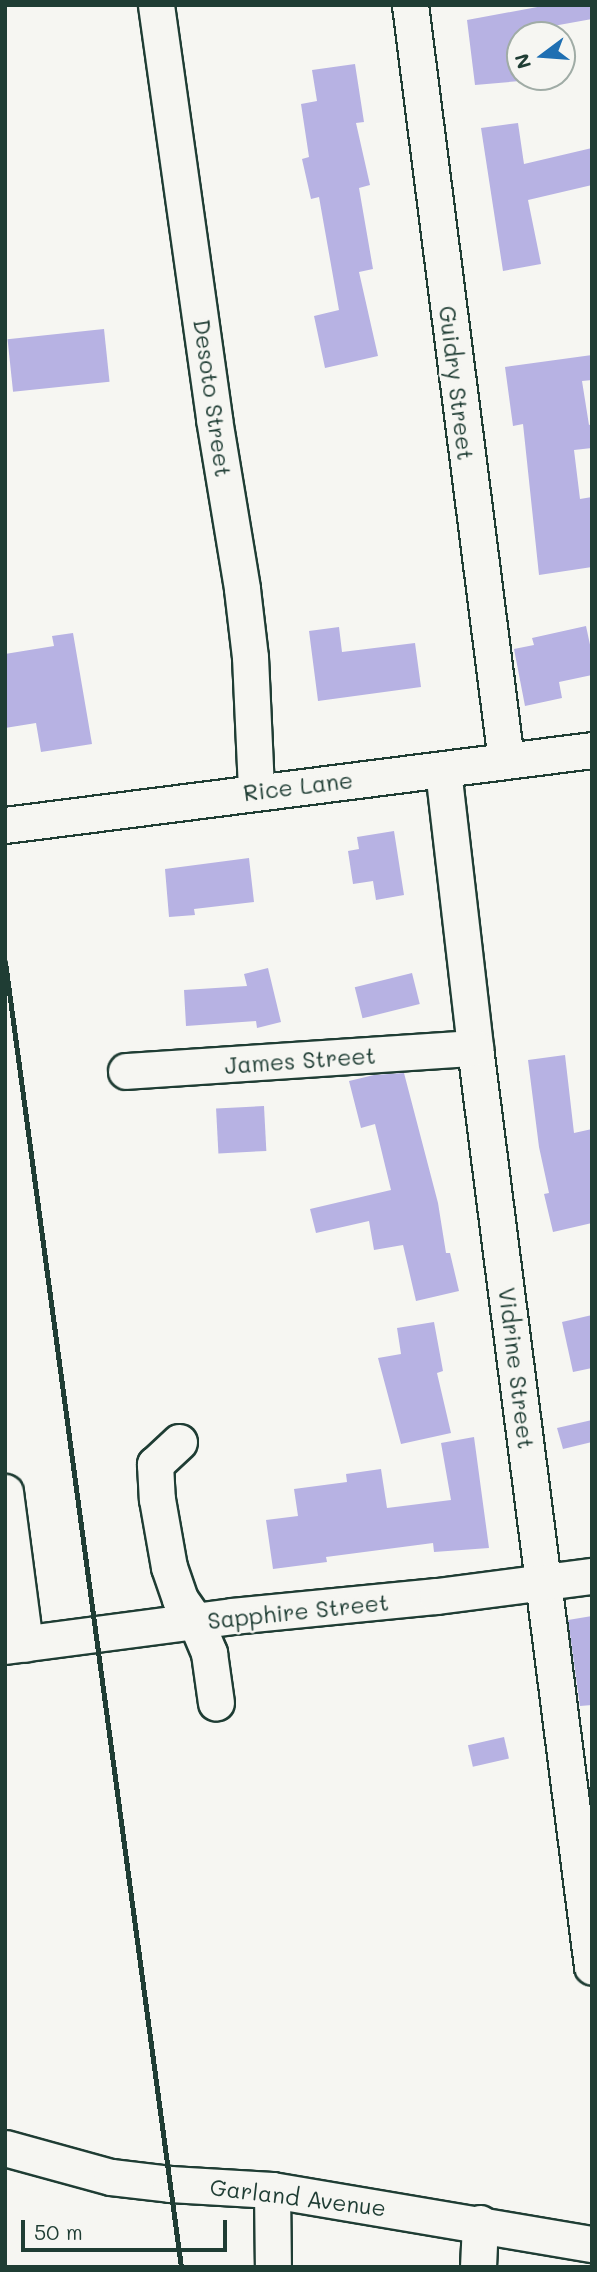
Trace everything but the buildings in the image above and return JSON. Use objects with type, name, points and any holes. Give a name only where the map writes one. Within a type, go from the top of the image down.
[{"type":"street","name":"Desoto Street","points":[[156,5],[214,419],[242,589],[250,657],[256,792]]},
{"type":"street","name":"Guidry Street","points":[[410,5],[506,761]]},
{"type":"street","name":"Rice Lane","points":[[5,825],[592,750]]},
{"type":"street","name":"Vidrine Street","points":[[443,770],[475,1048],[592,1966]]},
{"type":"street","name":"James Street","points":[[126,1071],[475,1048]]},
{"type":"street","points":[[179,1442],[155,1464],[157,1499],[169,1567],[180,1600],[196,1622],[209,1653],[216,1703]]},
{"type":"street","points":[[5,1492],[15,1645]]},
{"type":"street","name":"Sapphire Street","points":[[15,1645],[592,1576]]},
{"type":"street","name":"Garland Avenue","points":[[5,2148],[111,2177],[170,2184],[272,2190],[592,2244]]},
{"type":"street","points":[[272,2190],[273,2267]]},
{"type":"street","points":[[478,2267],[480,2223]]},
{"type":"railway","points":[[5,962],[181,2267]]}]
